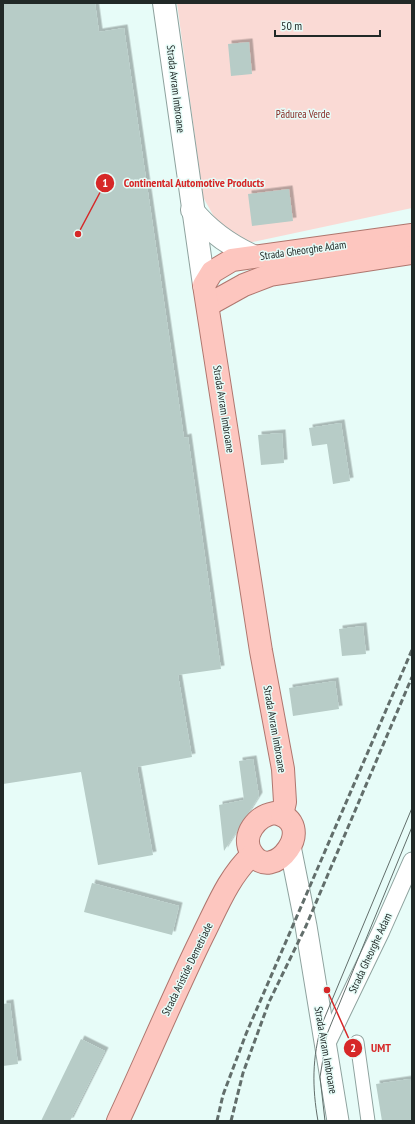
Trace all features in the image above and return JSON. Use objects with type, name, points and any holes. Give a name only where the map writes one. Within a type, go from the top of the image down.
[{"type":"main road","name":"Strada Avram Imbroane","points":[[164,3],[192,210],[261,651],[283,769],[285,802],[282,815]]},
{"type":"main road","points":[[192,210],[206,226],[232,246],[253,256]]},
{"type":"main road","name":"Strada Gheorghe Adam","points":[[412,235],[232,260],[212,272],[206,295],[244,285],[270,275],[412,253]]},
{"type":"main road","points":[[274,813],[282,815],[292,825],[293,838],[290,846],[286,853],[274,862],[262,862],[252,855],[248,841],[253,827],[267,814],[274,813]]},
{"type":"main road","name":"Strada Aristide Demetriade","points":[[118,1121],[183,975],[222,896],[236,872],[252,855]]},
{"type":"main road","name":"Strada Aristide Demetriade","points":[[128,1121],[133,1089]]},
{"type":"street","name":"Strada Avram Imbroane","points":[[290,846],[306,926],[338,1121]]},
{"type":"street","name":"Strada Gheorghe Adam","points":[[326,1045],[381,931],[412,861]]},
{"type":"street","points":[[274,862],[297,885]]},
{"type":"street","points":[[357,1042],[368,1121]]},
{"type":"green space","name":"Pădurea Verde","points":[[177,3],[412,3],[412,208],[243,244],[223,233],[203,197]]},
{"type":"building","points":[[3,3],[95,3],[99,32],[124,28],[184,438],[188,437],[221,669],[178,675],[192,757],[137,767],[153,855],[98,865],[81,772],[3,784]]},
{"type":"building","points":[[249,42],[252,74],[231,76],[228,44]]},
{"type":"building","points":[[289,189],[293,221],[252,226],[248,194]]},
{"type":"building","points":[[341,423],[350,481],[333,484],[327,444],[312,446],[309,428]]},
{"type":"building","points":[[282,433],[284,463],[261,465],[258,435]]},
{"type":"building","points":[[363,626],[366,654],[342,656],[339,629]]},
{"type":"building","points":[[335,681],[339,709],[293,716],[289,688]]},
{"type":"building","points":[[253,759],[259,796],[224,851],[219,805],[244,800],[239,761]]},
{"type":"building","points":[[92,883],[179,906],[172,935],[84,912]]},
{"type":"building","points":[[10,1003],[18,1064],[3,1066],[3,1004]]},
{"type":"building","points":[[81,1039],[105,1051],[70,1121],[41,1121]]},
{"type":"building","points":[[410,1079],[412,1121],[382,1121],[376,1084]]},
{"type":"tram line","points":[[318,1121],[314,1072],[316,1048],[322,1024],[412,808]]},
{"type":"tram line","points":[[325,1121],[320,1077],[327,1034],[412,827]]},
{"type":"railway","points":[[217,1121],[223,1095],[246,1034],[412,650]]},
{"type":"railway","points":[[231,1121],[243,1073],[269,1002],[306,926],[412,677]]},
{"type":"place","name":"Continental Automotive Products","points":[[78,234]]},
{"type":"place","name":"UMT","points":[[327,990]]}]
